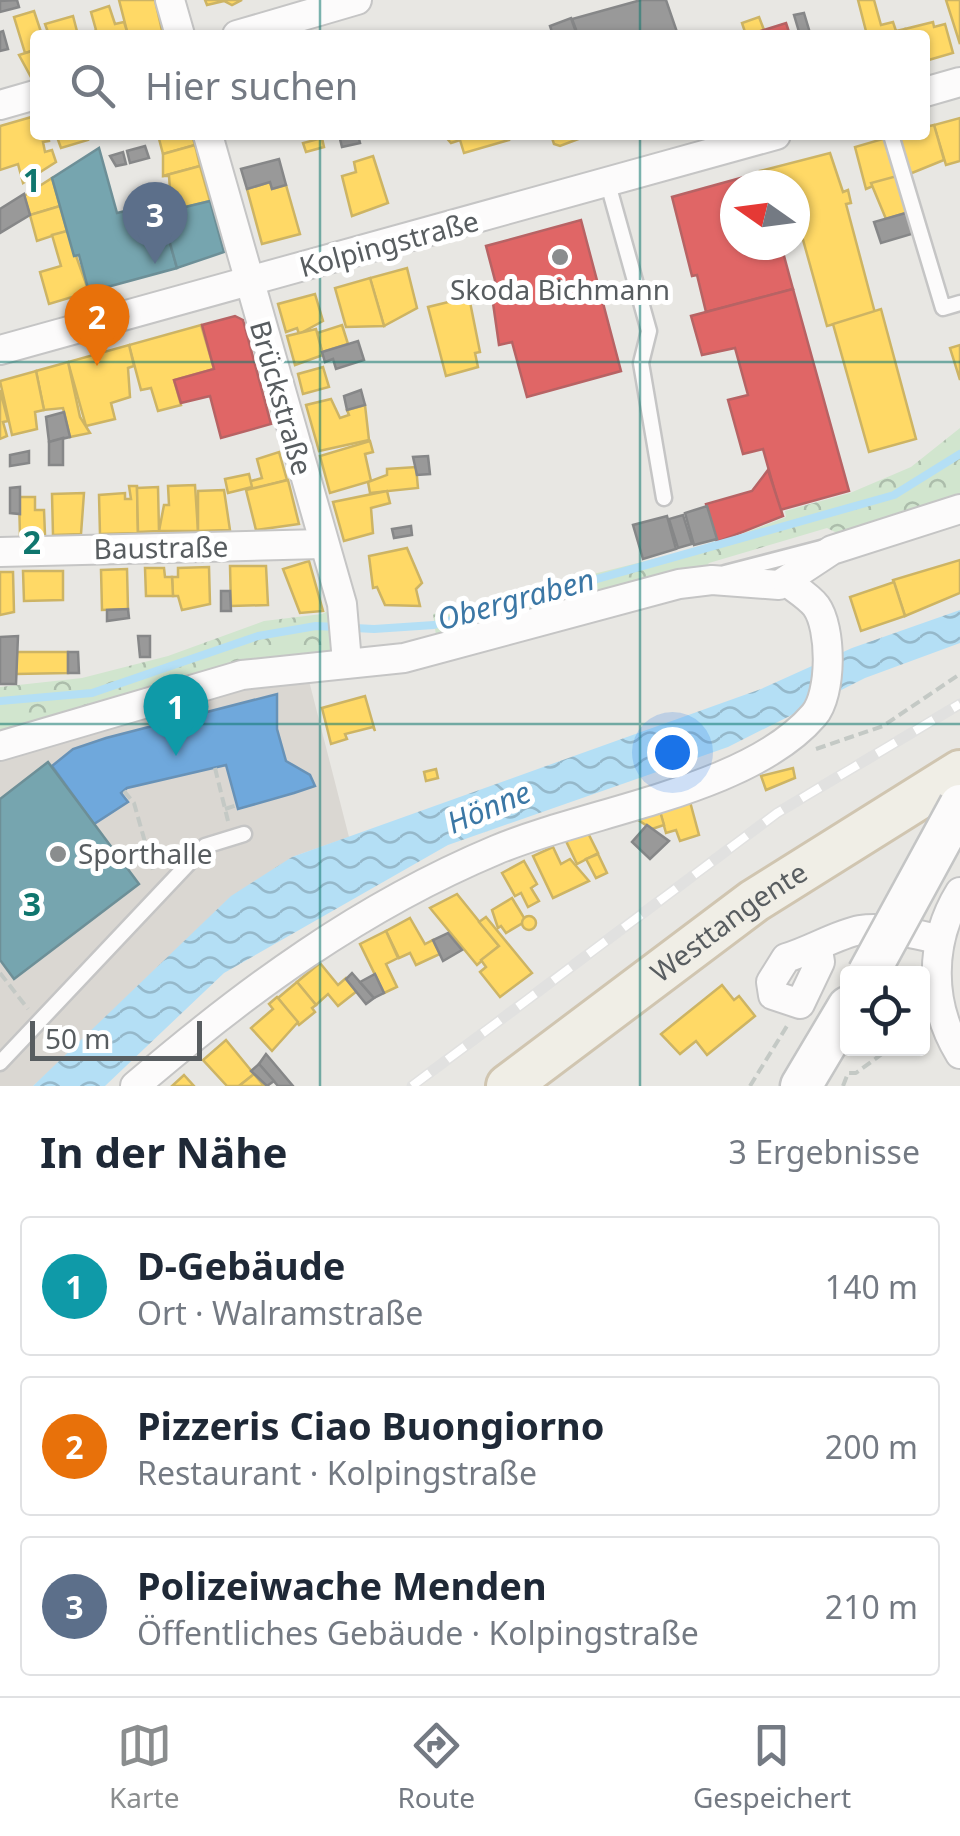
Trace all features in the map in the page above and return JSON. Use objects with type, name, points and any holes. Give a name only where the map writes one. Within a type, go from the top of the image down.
[{"type":"main road","name":"Westtangente","points":[[508,1086],[754,901],[834,847],[960,772]]},
{"type":"street","points":[[170,0],[179,30]]},
{"type":"street","points":[[254,30],[357,0]]},
{"type":"street","points":[[930,91],[960,82]]},
{"type":"street","points":[[0,105],[30,96]]},
{"type":"street","name":"Brückstraße","points":[[209,140],[342,604],[348,662]]},
{"type":"street","name":"Kolpingstraße","points":[[0,350],[759,140]]},
{"type":"street","points":[[0,746],[242,675],[404,658],[697,581],[769,586],[787,582],[832,550],[960,509]]},
{"type":"street","name":"Baustraße","points":[[0,552],[322,544]]},
{"type":"street","points":[[136,1086],[242,997],[352,920],[496,849],[748,765],[794,735],[824,700],[827,655],[818,608],[787,582]]},
{"type":"street","points":[[872,966],[960,805]]},
{"type":"street","points":[[960,892],[938,940],[942,1024],[960,1054]]},
{"type":"street","points":[[800,1004],[773,995],[771,982],[786,958],[818,950],[859,930],[906,932],[938,940]]},
{"type":"street","points":[[801,1086],[840,1020]]},
{"type":"lane","points":[[893,140],[944,308],[960,302]]},
{"type":"lane","points":[[608,184],[649,331],[641,364],[664,498]]},
{"type":"lane","points":[[697,581],[814,548],[855,542]]},
{"type":"lane","points":[[0,1063],[204,846],[238,835]]},
{"type":"path","points":[[800,754],[883,726],[960,674]]},
{"type":"path","points":[[214,768],[225,808],[238,835]]},
{"type":"path","points":[[124,790],[134,803],[159,895]]},
{"type":"path","points":[[225,808],[237,805]]},
{"type":"path","points":[[0,974],[40,1024]]},
{"type":"path","points":[[750,1086],[800,1004]]},
{"type":"path","points":[[843,1086],[848,1074],[879,1056]]},
{"type":"shaded area","points":[[307,673],[349,837],[292,857],[33,1086],[0,1086],[0,754]]},
{"type":"green space","points":[[960,428],[960,507],[855,542],[827,528],[709,563],[697,579],[438,650],[433,614],[718,543],[786,517],[785,511],[850,493],[911,467]]},
{"type":"green space","points":[[342,604],[347,662],[0,746],[0,687],[82,678],[168,656],[264,621],[322,614]]},
{"type":"water","name":"Hönne","points":[[960,610],[960,643],[865,678],[728,747],[448,845],[224,973],[105,1086],[33,1086],[231,896],[292,857],[761,689],[852,648]]},
{"type":"building: Wohnen","points":[[119,0],[155,0],[162,30],[127,30]]},
{"type":"building: Wohnen","points":[[205,0],[242,0],[232,5],[224,1],[207,5]]},
{"type":"building: Wohnen","points":[[858,0],[874,0],[881,25],[893,22],[896,30],[866,30]]},
{"type":"building: Wohnen","points":[[946,0],[960,0],[960,44]]},
{"type":"building: Wohnen","points":[[109,6],[115,24],[124,22],[126,30],[96,30],[91,12]]},
{"type":"building: Wohnen","points":[[34,11],[40,30],[30,30],[30,52],[25,53],[14,17]]},
{"type":"building: Wohnen","points":[[73,16],[77,30],[47,30],[45,24]]},
{"type":"building: Wohnen","points":[[759,17],[764,30],[744,30],[742,23]]},
{"type":"building: Wohnen","points":[[933,22],[934,27],[945,24],[953,53],[930,60],[930,30],[905,29]]},
{"type":"building: Wohnen","points":[[30,52],[30,75],[19,55]]},
{"type":"building: Wohnen","points":[[30,117],[30,140],[49,140],[43,142],[45,152],[52,150],[56,162],[23,183],[18,164],[0,170],[0,126]]},
{"type":"building: Wohnen","points":[[960,118],[960,161],[946,165],[934,125]]},
{"type":"building: Wohnen","points":[[934,125],[944,160],[907,175],[897,140],[930,140],[930,126]]},
{"type":"building: Wohnen","points":[[58,140],[88,140],[61,148]]},
{"type":"building: Wohnen","points":[[159,140],[194,140],[195,145],[163,154]]},
{"type":"building: Wohnen","points":[[322,140],[324,147],[306,152],[303,143]]},
{"type":"building: Wohnen","points":[[460,140],[509,140],[464,153]]},
{"type":"building: Wohnen","points":[[553,140],[576,140],[560,146]]},
{"type":"building: Wohnen","points":[[887,140],[897,176],[866,189],[855,147]]},
{"type":"building: Wohnen","points":[[195,145],[200,166],[163,176],[163,154]]},
{"type":"building: Wohnen","points":[[830,153],[843,192],[848,190],[851,203],[846,204],[875,313],[827,326],[809,260],[810,170],[764,170]]},
{"type":"building: Wohnen","points":[[373,156],[388,203],[352,216],[342,176],[356,172],[354,162]]},
{"type":"building: Wohnen","points":[[200,166],[210,201],[178,209],[176,202],[171,203],[169,176],[163,176]]},
{"type":"building: Wohnen","points":[[897,176],[909,212],[886,219],[871,183]]},
{"type":"building: Wohnen","points":[[52,178],[60,206],[30,215],[24,196]]},
{"type":"building: Wohnen","points":[[270,182],[272,189],[286,185],[300,234],[262,244],[247,189]]},
{"type":"building: Wohnen","points":[[60,206],[67,231],[37,241],[30,215]]},
{"type":"building: Wohnen","points":[[67,231],[89,292],[49,304],[40,272],[61,266],[52,235]]},
{"type":"building: Wohnen","points":[[407,268],[417,308],[384,326],[370,278]]},
{"type":"building: Wohnen","points":[[370,278],[384,326],[346,327],[335,288]]},
{"type":"building: Wohnen","points":[[315,294],[323,321],[299,334],[297,328],[286,332],[278,304]]},
{"type":"building: Wohnen","points":[[469,297],[480,352],[475,353],[478,367],[446,376],[428,307]]},
{"type":"building: Wohnen","points":[[881,309],[916,439],[869,452],[833,324]]},
{"type":"building: Wohnen","points":[[201,325],[214,369],[174,380],[181,405],[158,411],[151,388],[141,390],[129,345]]},
{"type":"building: Wohnen","points":[[342,325],[348,344],[322,352],[317,333]]},
{"type":"building: Wohnen","points":[[316,329],[323,355],[295,365],[287,336]]},
{"type":"building: Wohnen","points":[[129,345],[134,366],[128,368],[130,397],[111,403],[115,419],[86,426],[68,362]]},
{"type":"building: Wohnen","points":[[960,345],[960,380],[950,348]]},
{"type":"building: Wohnen","points":[[68,362],[80,417],[90,433],[70,437],[63,408],[44,410],[36,371]]},
{"type":"building: Wohnen","points":[[323,367],[329,387],[303,394],[298,374]]},
{"type":"building: Wohnen","points":[[36,371],[44,410],[35,412],[37,429],[12,435],[0,381]]},
{"type":"building: Wohnen","points":[[0,390],[8,421],[3,422],[7,436],[0,439]]},
{"type":"building: Wohnen","points":[[331,399],[340,418],[349,415],[347,410],[365,405],[369,440],[319,451],[306,405]]},
{"type":"building: Wohnen","points":[[370,441],[373,452],[365,454],[371,481],[330,493],[320,456]]},
{"type":"building: Wohnen","points":[[279,452],[287,480],[249,490],[251,481],[262,478],[257,459]]},
{"type":"building: Wohnen","points":[[416,467],[418,488],[370,493],[368,482],[387,475],[387,469]]},
{"type":"building: Wohnen","points":[[249,474],[252,487],[228,493],[225,479]]},
{"type":"building: Wohnen","points":[[288,480],[299,524],[256,530],[246,490]]},
{"type":"building: Wohnen","points":[[195,485],[198,531],[159,531],[164,505],[169,505],[168,486]]},
{"type":"building: Wohnen","points":[[129,486],[137,486],[138,533],[100,534],[99,495],[125,493],[125,499],[131,499]]},
{"type":"building: Wohnen","points":[[158,487],[159,531],[138,532],[137,488]]},
{"type":"building: Wohnen","points":[[224,490],[230,530],[198,531],[198,491]]},
{"type":"building: Wohnen","points":[[387,491],[390,503],[371,508],[373,533],[344,541],[333,502]]},
{"type":"building: Wohnen","points":[[84,493],[81,534],[53,535],[52,494]]},
{"type":"building: Wohnen","points":[[19,497],[35,497],[35,510],[44,510],[45,535],[20,536]]},
{"type":"building: Wohnen","points":[[407,548],[422,583],[416,589],[420,606],[385,605],[377,587],[373,588],[369,556]]},
{"type":"building: Wohnen","points":[[960,560],[960,593],[905,616],[893,580]]},
{"type":"building: Wohnen","points":[[309,561],[323,611],[300,613],[283,569]]},
{"type":"building: Wohnen","points":[[230,566],[266,566],[268,605],[231,606]]},
{"type":"building: Wohnen","points":[[209,567],[210,604],[182,610],[178,596],[173,596],[172,577],[178,577],[178,568]]},
{"type":"building: Wohnen","points":[[145,568],[164,568],[165,577],[172,577],[173,596],[146,596]]},
{"type":"building: Wohnen","points":[[127,569],[128,609],[102,610],[101,570]]},
{"type":"building: Wohnen","points":[[23,571],[63,571],[63,600],[24,601]]},
{"type":"building: Wohnen","points":[[0,572],[13,572],[14,612],[0,615]]},
{"type":"building: Wohnen","points":[[894,582],[905,616],[861,631],[850,597]]},
{"type":"building: Wohnen","points":[[17,652],[68,652],[68,673],[16,674]]},
{"type":"building: Wohnen","points":[[365,696],[375,731],[373,727],[345,734],[347,739],[331,744],[322,708]]},
{"type":"building: Wohnen","points":[[793,768],[795,778],[766,790],[761,776]]},
{"type":"building: Wohnen","points":[[436,769],[438,778],[426,781],[424,772]]},
{"type":"building: Wohnen","points":[[689,798],[699,835],[680,841],[676,830],[666,833],[659,808]]},
{"type":"building: Wohnen","points":[[659,808],[664,825],[652,829],[632,816]]},
{"type":"building: Wohnen","points":[[587,831],[598,853],[577,864],[566,841]]},
{"type":"building: Wohnen","points":[[553,847],[561,864],[570,859],[589,881],[553,898],[533,856]]},
{"type":"building: Wohnen","points":[[598,854],[607,873],[596,878],[586,859]]},
{"type":"building: Wohnen","points":[[524,861],[537,884],[531,888],[539,901],[528,907],[521,893],[515,896],[502,873]]},
{"type":"building: Wohnen","points":[[457,894],[499,946],[477,965],[430,908]]},
{"type":"building: Wohnen","points":[[512,898],[526,921],[506,933],[501,926],[498,928],[492,910]]},
{"type":"building: Wohnen","points":[[529,916],[536,923],[529,930],[522,923]]},
{"type":"building: Wohnen","points":[[486,917],[532,973],[500,997],[480,972],[486,967],[481,960],[499,946],[479,922]]},
{"type":"building: Wohnen","points":[[410,918],[425,944],[433,940],[440,954],[416,965],[410,953],[399,958],[386,931]]},
{"type":"building: Wohnen","points":[[386,931],[398,958],[386,964],[397,987],[384,993],[360,944]]},
{"type":"building: Wohnen","points":[[320,963],[338,985],[346,978],[357,991],[338,1006],[328,994],[316,1005],[297,982]]},
{"type":"building: Wohnen","points":[[297,982],[316,1005],[312,1008],[315,1012],[299,1025],[278,998]]},
{"type":"building: Wohnen","points":[[722,985],[734,1000],[739,996],[755,1016],[707,1055],[696,1041],[680,1054],[661,1034]]},
{"type":"building: Wohnen","points":[[277,997],[298,1022],[272,1051],[251,1028],[273,1009],[269,1004]]},
{"type":"building: Wohnen","points":[[226,1040],[254,1074],[239,1086],[227,1086],[203,1060]]},
{"type":"building: Wohnen","points":[[254,1074],[264,1086],[239,1086]]},
{"type":"building: Wohnen","points":[[184,1075],[194,1086],[172,1086]]},
{"type":"building: Handel","points":[[786,23],[788,30],[764,30]]},
{"type":"building: Handel","points":[[720,184],[720,260],[785,260],[793,289],[706,312],[697,275],[692,276],[672,197]]},
{"type":"building: Handel","points":[[581,220],[621,371],[527,397],[512,342],[499,345],[491,289],[497,288],[486,246]]},
{"type":"building: Handel","points":[[793,289],[849,491],[780,510],[763,449],[743,454],[728,400],[748,395],[735,348],[702,355],[691,316]]},
{"type":"building: Handel","points":[[235,316],[243,320],[271,424],[221,438],[210,396],[181,403],[174,380],[214,369],[202,325]]},
{"type":"building: Handel","points":[[768,470],[783,516],[717,542],[706,504],[752,491]]},
{"type":"building: Schulen","points":[[277,694],[277,729],[286,761],[310,775],[315,786],[238,809],[226,765],[127,788],[121,793],[128,802],[94,824],[52,766],[73,749],[106,738]]},
{"type":"building: Öffentlich","points":[[99,148],[117,213],[138,208],[142,222],[155,219],[162,233],[167,232],[177,268],[89,292],[79,255],[74,256],[52,178]]},
{"type":"building: Öffentlich","points":[[210,201],[224,252],[177,268],[166,229],[182,225],[177,209]]},
{"type":"building: Öffentlich","name":"Sporthalle","points":[[48,762],[139,884],[14,979],[0,960],[0,799]]},
{"type":"building: Industrie","points":[[17,0],[19,7],[0,12],[0,1]]},
{"type":"building: Industrie","points":[[641,0],[666,0],[676,30],[576,30],[572,19]]},
{"type":"building: Industrie","points":[[804,13],[809,30],[798,30],[794,15]]},
{"type":"building: Industrie","points":[[571,18],[575,30],[551,30],[550,26]]},
{"type":"building: Industrie","points":[[3,31],[8,49],[0,51],[0,32]]},
{"type":"building: Industrie","points":[[340,140],[359,140],[360,143],[342,147]]},
{"type":"building: Industrie","points":[[145,146],[149,158],[130,163],[127,151]]},
{"type":"building: Industrie","points":[[123,152],[126,164],[116,166],[110,156]]},
{"type":"building: Industrie","points":[[279,159],[286,185],[272,189],[270,182],[247,189],[241,169]]},
{"type":"building: Industrie","points":[[24,194],[30,215],[0,233],[0,209]]},
{"type":"building: Industrie","points":[[909,212],[915,233],[881,243],[874,222]]},
{"type":"building: Industrie","points":[[358,341],[364,360],[336,369],[333,359],[325,362],[322,352]]},
{"type":"building: Industrie","points":[[361,390],[365,405],[347,410],[344,396]]},
{"type":"building: Industrie","points":[[64,412],[70,437],[49,442],[46,417]]},
{"type":"building: Industrie","points":[[63,438],[63,465],[49,465],[49,442]]},
{"type":"building: Industrie","points":[[29,451],[29,463],[10,466],[10,455]]},
{"type":"building: Industrie","points":[[428,456],[430,474],[417,475],[413,457]]},
{"type":"building: Industrie","points":[[20,487],[20,514],[10,513],[10,488]]},
{"type":"building: Industrie","points":[[707,506],[717,539],[694,545],[685,513]]},
{"type":"building: Industrie","points":[[683,515],[692,544],[678,548],[669,519]]},
{"type":"building: Industrie","points":[[667,516],[676,549],[643,559],[633,525]]},
{"type":"building: Industrie","points":[[411,526],[412,535],[394,538],[392,529]]},
{"type":"building: Industrie","points":[[221,591],[230,591],[231,611],[221,611]]},
{"type":"building: Industrie","points":[[128,609],[129,618],[107,621],[107,610]]},
{"type":"building: Industrie","points":[[18,636],[16,684],[0,684],[0,637]]},
{"type":"building: Industrie","points":[[138,636],[150,636],[150,657],[140,657]]},
{"type":"building: Industrie","points":[[68,652],[78,652],[79,673],[68,673]]},
{"type":"building: Industrie","points":[[647,825],[669,841],[650,859],[632,842]]},
{"type":"building: Industrie","points":[[448,933],[462,950],[443,961],[433,940]]},
{"type":"building: Industrie","points":[[352,973],[374,998],[366,1004],[346,979]]},
{"type":"building: Industrie","points":[[375,974],[384,993],[374,998],[360,982]]},
{"type":"building: Industrie","points":[[266,1054],[293,1086],[278,1086],[259,1064]]},
{"type":"building: Industrie","points":[[259,1064],[274,1081],[267,1086],[251,1071]]},
{"type":"waterway","name":"Obergraben","points":[[0,701],[92,693],[258,636],[316,626],[374,629],[434,625],[894,495],[960,454]]},
{"type":"railway","points":[[412,1086],[777,813],[960,704]]},
{"type":"place","name":"Skoda Bichmann","points":[[560,257]]},
{"type":"place","name":"Polizeiwache Menden","points":[[155,264]]},
{"type":"place","name":"Pizzeris Ciao Buongiorno","points":[[97,366]]},
{"type":"place","name":"D-Gebäude","points":[[176,756]]},
{"type":"place","name":"Sporthalle","points":[[58,854]]}]
